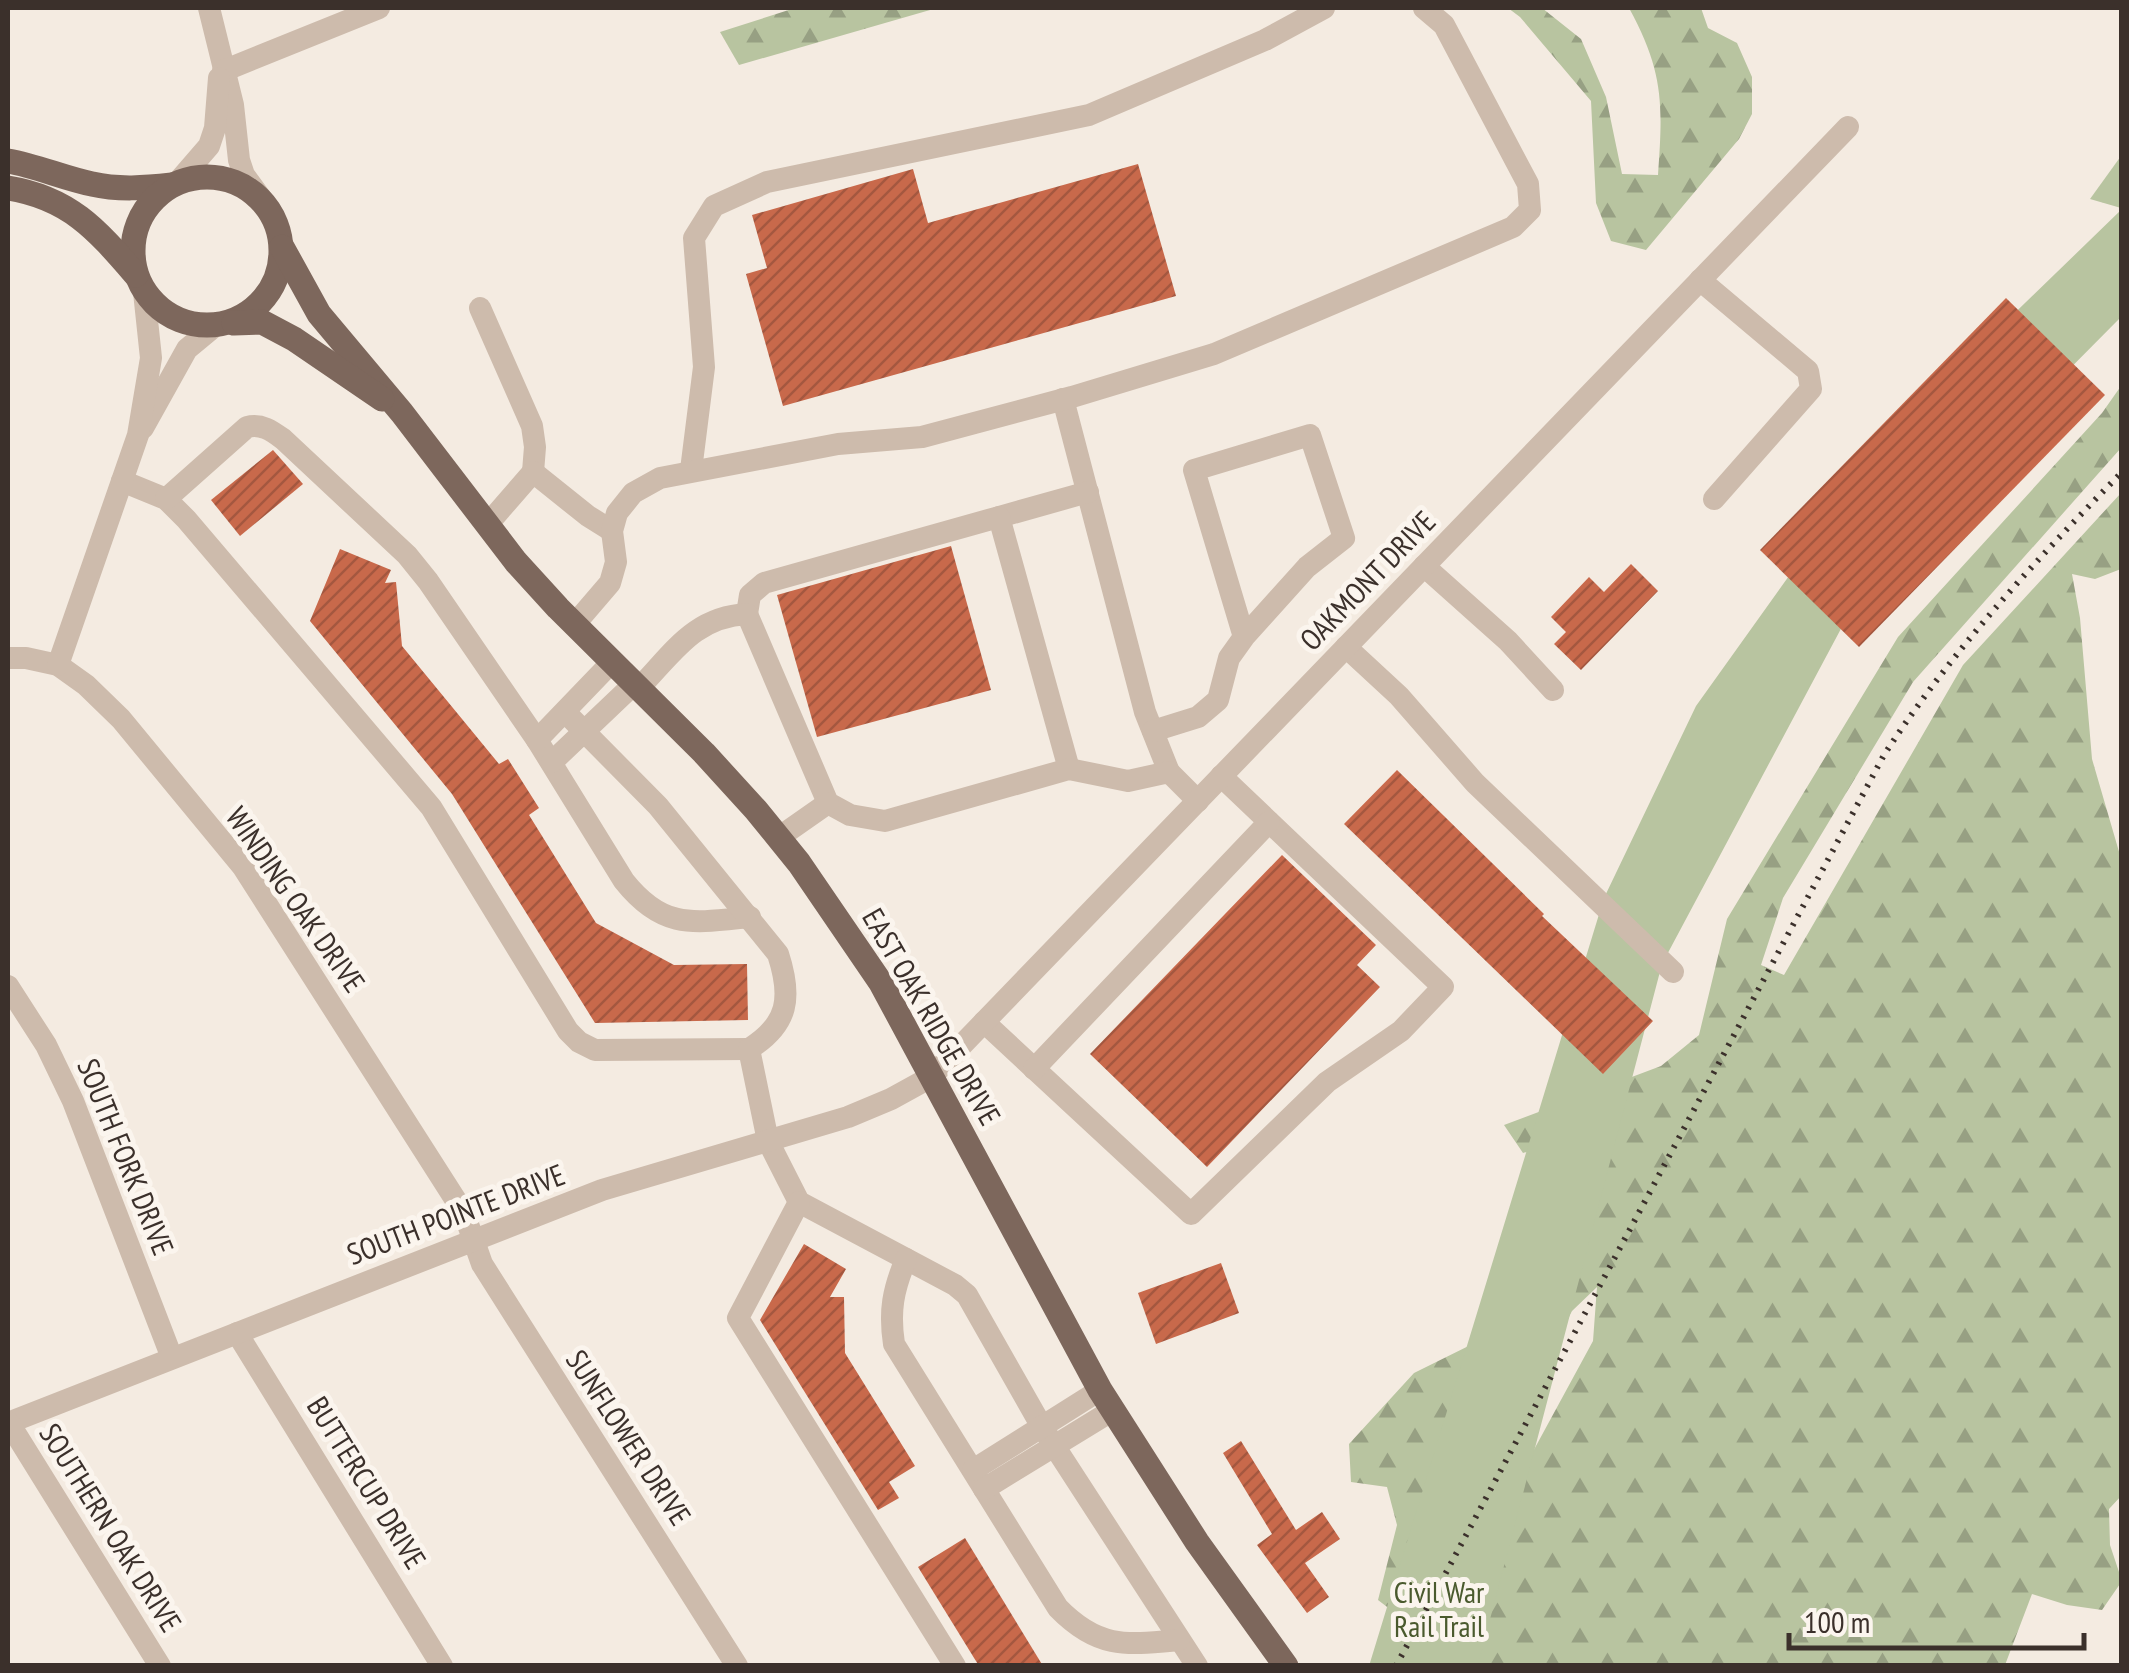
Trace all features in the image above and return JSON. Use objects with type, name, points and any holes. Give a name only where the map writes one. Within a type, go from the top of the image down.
[{"type":"main road","points":[[8,161],[90,184],[141,188],[195,177],[220,177],[244,186],[263,201],[276,222],[282,247],[280,272],[269,294],[252,312],[223,324],[183,322],[161,310],[89,222],[70,208],[8,188]]},
{"type":"main road","points":[[141,284],[132,244],[138,220],[152,200],[174,184]]},
{"type":"main road","name":"EAST OAK RIDGE DRIVE","points":[[282,247],[319,314],[402,413],[487,525],[574,625],[704,753],[778,838],[844,926],[881,983],[1106,1400],[1286,1666]]},
{"type":"main road","name":"EAST OAK RIDGE DRIVE","points":[[223,324],[262,322],[294,339],[402,413]]},
{"type":"street","points":[[208,8],[233,105],[239,160],[244,176],[263,201]]},
{"type":"street","points":[[174,184],[209,146],[216,115],[217,81],[223,70],[380,8]]},
{"type":"street","points":[[691,470],[704,368],[694,238],[714,206],[767,182],[1090,116],[1265,40],[1324,8]]},
{"type":"street","points":[[574,625],[610,583],[616,562],[612,531],[617,513],[633,493],[660,478],[838,444],[922,436],[1063,400],[1214,354],[1512,228],[1530,210],[1528,184],[1444,25],[1424,8]]},
{"type":"street","name":"OAKMONT DRIVE","points":[[931,1077],[1848,127]]},
{"type":"street","points":[[1700,280],[1808,372],[1811,389],[1714,499]]},
{"type":"street","points":[[8,658],[58,665],[138,434],[150,358],[141,284]]},
{"type":"street","points":[[480,308],[532,426],[536,447],[533,472],[487,525]]},
{"type":"street","points":[[138,434],[187,349],[223,324]]},
{"type":"street","points":[[1063,400],[1145,712],[1169,772],[1198,801]]},
{"type":"street","points":[[166,499],[246,428],[255,425],[269,429],[428,581],[552,762],[624,881],[640,900],[655,912],[682,921],[750,917]]},
{"type":"street","points":[[1153,732],[1198,717],[1218,700],[1229,658],[1244,637],[1307,567],[1344,538],[1310,435],[1194,470],[1244,637]]},
{"type":"street","points":[[533,472],[612,531]]},
{"type":"street","points":[[122,482],[166,499],[432,807],[568,1031],[580,1042],[595,1050],[749,1048],[769,1036],[782,1019],[784,973],[778,954],[658,806],[566,713]]},
{"type":"street","points":[[1088,492],[764,583],[750,595],[748,614],[828,803],[850,815],[884,821],[1069,769],[1128,781],[1169,772]]},
{"type":"street","points":[[1000,518],[1069,769]]},
{"type":"street","points":[[1424,566],[1508,641],[1553,690]]},
{"type":"street","points":[[552,762],[700,625],[728,615],[748,614]]},
{"type":"street","points":[[1346,647],[1399,696],[1475,783],[1673,972]]},
{"type":"street","points":[[537,740],[612,662]]},
{"type":"street","name":"WINDING OAK DRIVE","points":[[58,665],[86,685],[121,719],[243,867],[464,1214],[474,1241]]},
{"type":"street","points":[[984,1022],[1190,1214],[1327,1082],[1412,1020],[1444,986],[1221,776]]},
{"type":"street","points":[[778,838],[828,803]]},
{"type":"street","points":[[1034,1068],[1269,822]]},
{"type":"street","name":"SOUTH FORK DRIVE","points":[[8,986],[46,1046],[73,1100],[172,1358]]},
{"type":"street","points":[[749,1048],[768,1141],[799,1202],[955,1285],[967,1296],[1049,1436],[1197,1666]]},
{"type":"street","name":"SOUTH POINTE DRIVE","points":[[8,1423],[602,1190],[848,1117],[931,1077]]},
{"type":"street","points":[[799,1202],[738,1318],[955,1666]]},
{"type":"street","name":"SUNFLOWER DRIVE","points":[[474,1241],[482,1264],[737,1666]]},
{"type":"street","points":[[906,1258],[891,1295],[894,1344],[1058,1608],[1073,1624],[1110,1643],[1179,1640]]},
{"type":"street","name":"BUTTERCUP DRIVE","points":[[237,1333],[442,1666]]},
{"type":"street","points":[[979,1480],[1106,1400]]},
{"type":"street","name":"SOUTHERN OAK DRIVE","points":[[8,1423],[160,1666]]},
{"type":"green space","points":[[795,8],[937,8],[739,65],[720,32]]},
{"type":"green space","points":[[1508,8],[1542,8],[1581,39],[1606,97],[1622,174],[1658,175],[1660,150],[1655,70],[1629,8],[1701,8],[1708,28],[1737,43],[1752,77],[1752,114],[1739,139],[1646,250],[1611,241],[1596,203],[1591,101]]},
{"type":"green space","points":[[2121,156],[2121,208],[2090,199]]},
{"type":"green space","name":"Civil War Rail Trail","points":[[2121,210],[2121,317],[1875,565],[1662,964],[1478,1665],[1369,1666],[1604,898],[1696,706],[1892,432]]},
{"type":"green space","points":[[2121,386],[2121,448],[1913,682],[1783,898],[1761,965],[1784,975],[1963,665],[2121,493],[2121,569],[2095,579],[2072,574],[2080,618],[2092,759],[2122,862],[2122,1495],[2109,1509],[2110,1545],[2122,1581],[2102,1610],[2032,1594],[2005,1665],[1420,1665],[1593,1341],[1597,1287],[1572,1311],[1426,1601],[1395,1613],[1378,1600],[1397,1525],[1387,1487],[1351,1482],[1349,1444],[1414,1373],[1515,1323],[1557,1143],[1523,1153],[1504,1125],[1661,1066],[1699,1035],[1727,919],[1898,637],[2102,413]]},
{"type":"building","points":[[1138,164],[1176,296],[783,406],[746,274],[767,268],[752,215],[913,169],[928,223]]},
{"type":"building","points":[[2006,298],[2105,395],[1859,647],[1760,550]]},
{"type":"building","points":[[273,450],[303,484],[240,536],[211,500]]},
{"type":"building","points":[[951,546],[991,690],[817,737],[777,595]]},
{"type":"building","points":[[340,549],[391,570],[385,583],[396,582],[402,646],[499,764],[508,759],[539,808],[529,815],[596,923],[674,965],[747,964],[748,1020],[595,1023],[452,794],[310,621]]},
{"type":"building","points":[[1631,564],[1658,591],[1581,670],[1554,644],[1566,632],[1551,617],[1589,577],[1604,592]]},
{"type":"building","points":[[1397,770],[1653,1021],[1603,1074],[1344,824]]},
{"type":"building","points":[[1282,855],[1376,945],[1357,965],[1380,987],[1207,1167],[1090,1054]]},
{"type":"building","points":[[804,1244],[846,1269],[830,1297],[844,1297],[845,1353],[915,1466],[889,1482],[899,1498],[878,1510],[760,1320]]},
{"type":"building","points":[[1221,1263],[1239,1313],[1156,1344],[1138,1293]]},
{"type":"building","points":[[1241,1441],[1296,1530],[1322,1512],[1340,1539],[1305,1563],[1329,1597],[1307,1613],[1257,1545],[1272,1534],[1223,1453]]},
{"type":"building","points":[[965,1538],[1043,1666],[979,1666],[918,1567]]},
{"type":"railway","points":[[1396,1666],[1884,755],[1938,679],[1996,608],[2122,472]]}]
